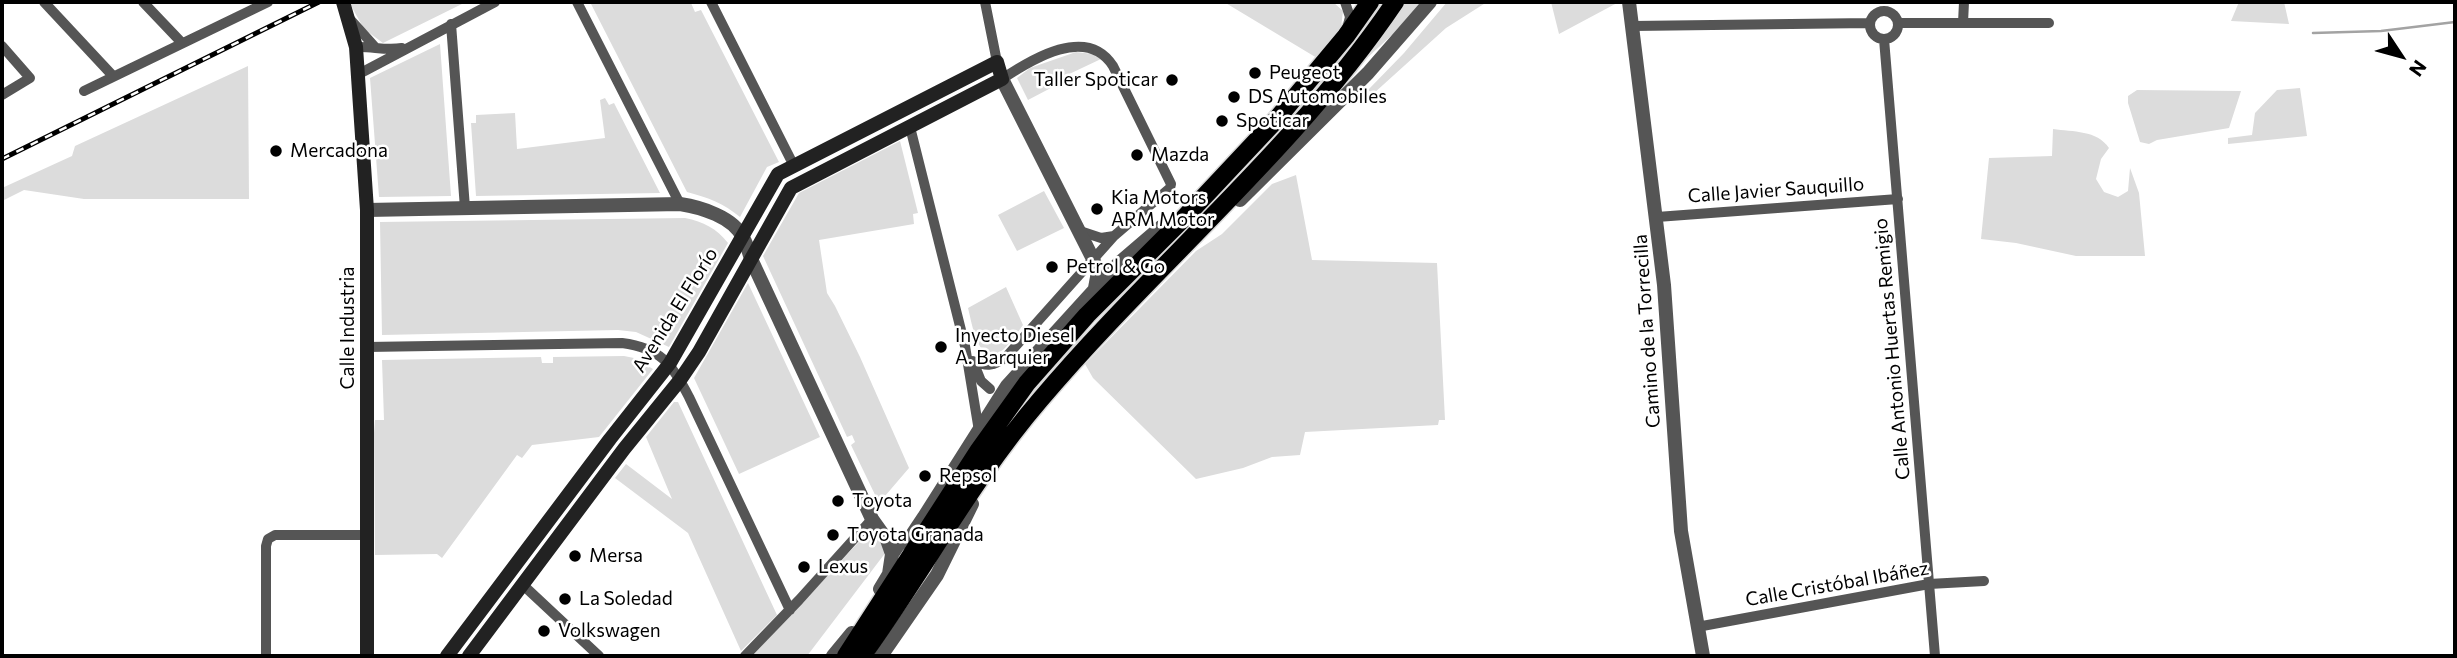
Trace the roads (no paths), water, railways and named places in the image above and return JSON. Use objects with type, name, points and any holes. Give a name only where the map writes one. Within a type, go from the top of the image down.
[{"type":"highway","points":[[924,544],[979,450],[1027,383],[1087,315],[1184,218],[1275,121],[1346,36],[1370,2]]},
{"type":"highway","points":[[846,656],[899,568],[924,544],[1073,361],[1285,141],[1395,2]]},
{"type":"highway","points":[[862,656],[899,568]]},
{"type":"main road","name":"Calle Industria","points":[[343,2],[356,47],[367,210],[367,656]]},
{"type":"main road","name":"Avenida El Florío","points":[[447,656],[670,363],[778,174],[997,62]]},
{"type":"main road","points":[[997,62],[1002,79]]},
{"type":"main road","name":"Avenida El Florío","points":[[469,656],[624,449],[680,380],[791,188],[1002,79]]},
{"type":"main road","points":[[901,110],[910,127]]},
{"type":"main road","points":[[793,164],[802,181]]},
{"type":"main road","points":[[508,574],[523,585]]},
{"type":"street","points":[[44,2],[113,76]]},
{"type":"street","points":[[143,2],[182,43]]},
{"type":"street","points":[[84,91],[182,43],[246,6],[268,2]]},
{"type":"street","points":[[357,75],[495,2]]},
{"type":"street","points":[[577,2],[680,204]]},
{"type":"street","points":[[711,2],[793,164]]},
{"type":"street","points":[[985,2],[997,62]]},
{"type":"street","points":[[1345,2],[1350,17],[1346,36]]},
{"type":"street","points":[[1191,240],[1213,228],[1368,73],[1430,2]]},
{"type":"street","name":"Camino de la Torrecilla","points":[[1629,2],[1657,217],[1681,531],[1703,656]]},
{"type":"street","points":[[1870,2],[1872,33],[1884,39],[1895,34],[1898,23]]},
{"type":"street","points":[[1963,23],[1964,2]]},
{"type":"street","points":[[1633,26],[1872,19],[1880,11],[1889,12],[1898,23]]},
{"type":"street","points":[[348,18],[375,47]]},
{"type":"street","points":[[1898,23],[2049,23]]},
{"type":"street","points":[[451,24],[465,208]]},
{"type":"street","name":"Calle Antonio Huertas Remigio","points":[[1884,39],[1935,656]]},
{"type":"street","points":[[2,46],[30,78],[2,95]]},
{"type":"street","points":[[356,47],[375,47],[388,51],[408,46]]},
{"type":"street","points":[[973,360],[985,366],[996,364],[1006,357],[1093,259],[1114,236],[1170,188],[1171,184],[1108,58],[1093,47],[1074,46],[1026,63],[1002,79],[1093,259],[1098,272],[1098,282],[1094,290]]},
{"type":"street","points":[[910,127],[965,346],[979,432]]},
{"type":"street","name":"Calle Javier Sauquillo","points":[[1657,217],[1898,199]]},
{"type":"street","points":[[367,210],[680,204],[707,210],[719,216],[743,236],[751,259],[899,568],[931,584]]},
{"type":"street","points":[[881,656],[931,584],[924,544],[979,432],[1007,386],[1119,263],[1161,227],[1184,218]]},
{"type":"street","points":[[1080,231],[1101,238],[1114,236]]},
{"type":"street","points":[[1093,259],[1107,264],[1119,263]]},
{"type":"street","points":[[1059,327],[1087,315]]},
{"type":"street","points":[[367,347],[622,343],[646,348],[670,363],[680,380],[790,610]]},
{"type":"street","points":[[965,346],[981,381],[990,389]]},
{"type":"street","points":[[976,405],[990,389],[1007,386]]},
{"type":"street","points":[[876,524],[924,544]]},
{"type":"street","points":[[745,656],[876,524]]},
{"type":"street","points":[[266,656],[268,539],[275,535],[367,535]]},
{"type":"street","points":[[833,656],[849,638],[889,574],[899,568]]},
{"type":"street","name":"Calle Cristóbal Ibáñez","points":[[1697,627],[1929,584],[1984,581]]},
{"type":"street","points":[[523,585],[599,656]]},
{"type":"street","points":[[869,621],[873,600]]},
{"type":"waterway","points":[[2313,33],[2381,31],[2455,22]]},
{"type":"railway","points":[[2,159],[319,2]]},
{"type":"place","name":"Peugeot","points":[[1255,73]]},
{"type":"place","name":"Taller Spoticar","points":[[1172,80]]},
{"type":"place","name":"DS Automobiles","points":[[1234,97]]},
{"type":"place","name":"Spoticar","points":[[1222,121]]},
{"type":"place","name":"Mercadona","points":[[276,151]]},
{"type":"place","name":"Mazda","points":[[1137,155]]},
{"type":"place","name":"Kia Motors ARM Motor","points":[[1097,209]]},
{"type":"place","name":"Petrol & Go","points":[[1052,267]]},
{"type":"place","name":"Inyecto Diesel A. Barquier","points":[[941,347]]},
{"type":"place","name":"Repsol","points":[[925,476]]},
{"type":"place","name":"Toyota","points":[[838,501]]},
{"type":"place","name":"Toyota Granada","points":[[833,535]]},
{"type":"place","name":"Mersa","points":[[575,556]]},
{"type":"place","name":"Lexus","points":[[804,567]]},
{"type":"place","name":"La Soledad","points":[[565,599]]},
{"type":"place","name":"Volkswagen","points":[[544,631]]}]
